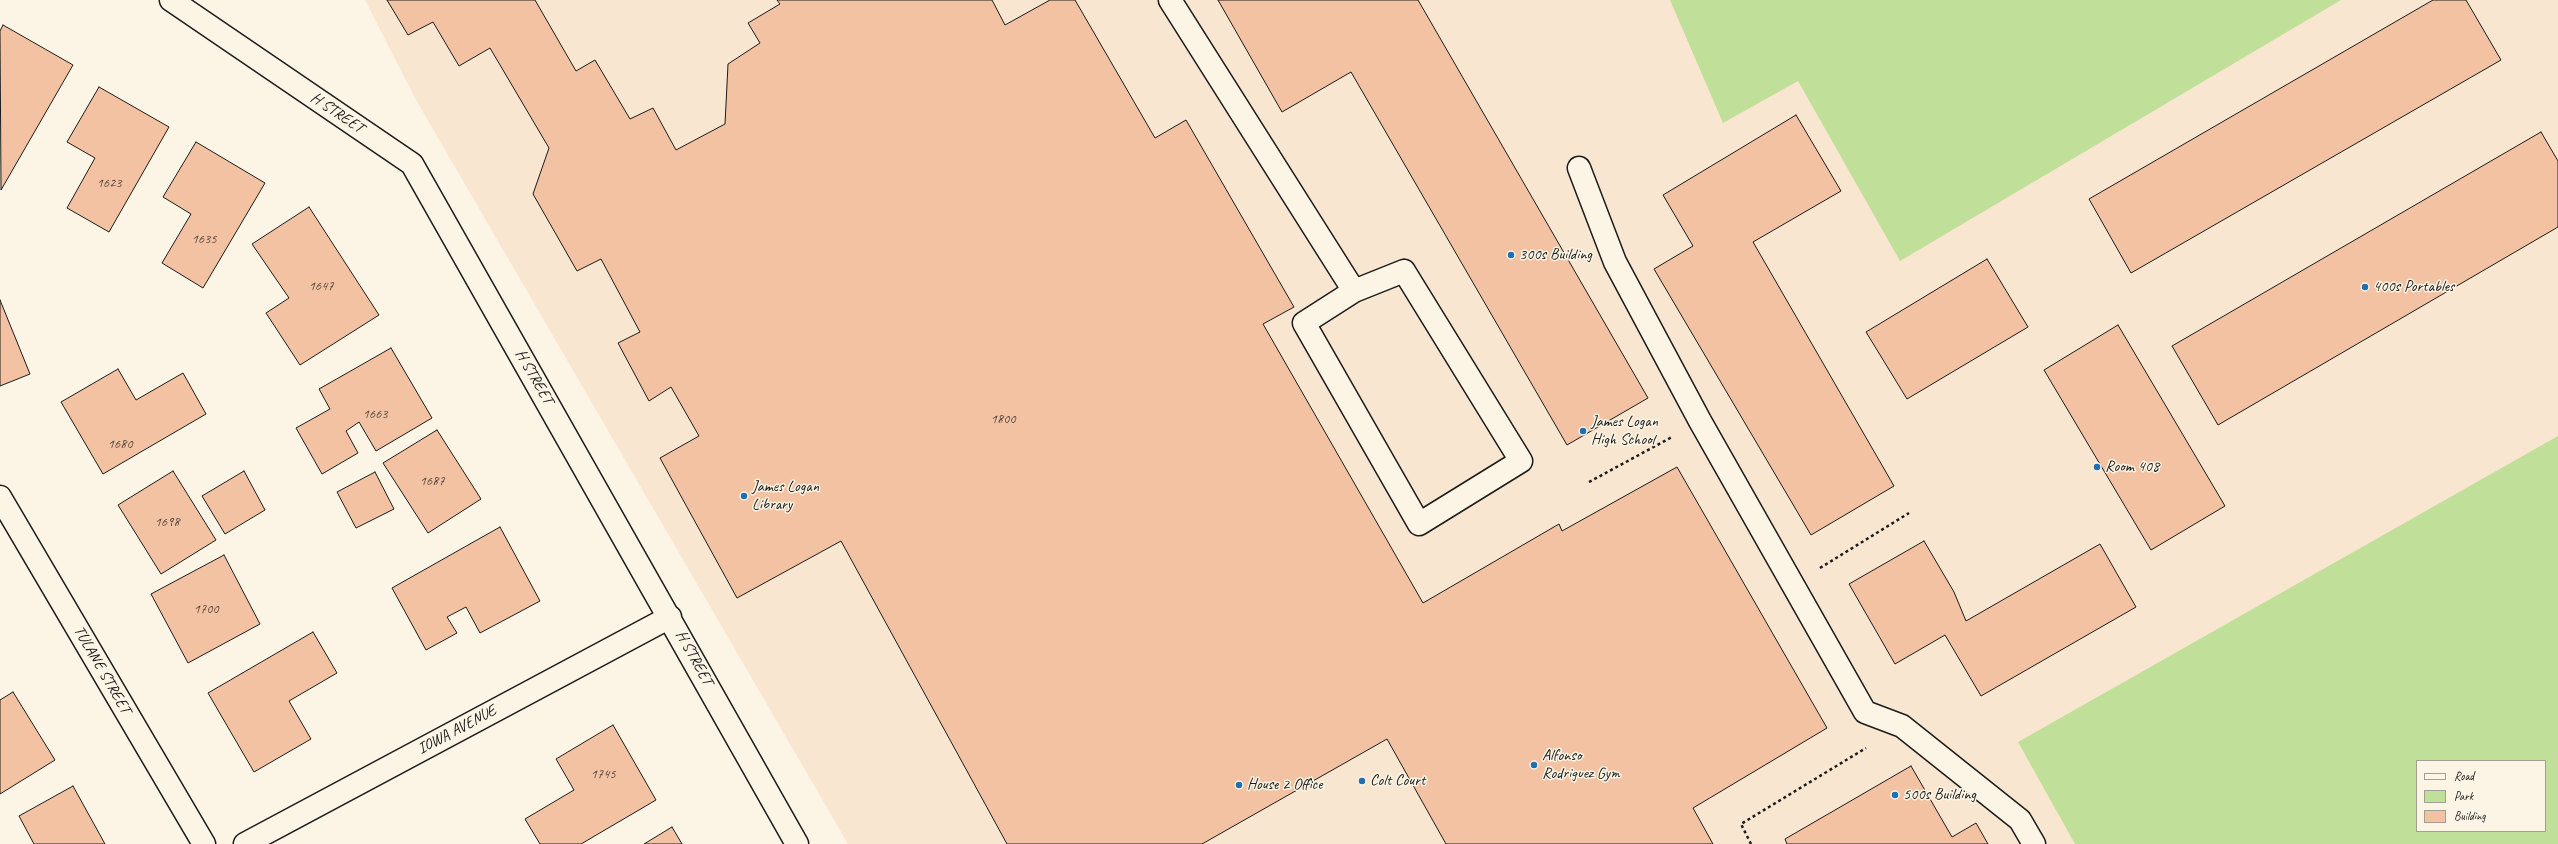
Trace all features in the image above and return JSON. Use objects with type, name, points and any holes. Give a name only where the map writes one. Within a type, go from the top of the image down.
[{"type":"street","name":"H STREET","points":[[171,0],[412,164],[670,616],[797,844]]},
{"type":"street","points":[[1170,0],[1354,291]]},
{"type":"street","points":[[1580,168],[1615,262],[1700,421],[1794,584],[1865,712],[1902,726],[2020,820],[2034,844]]},
{"type":"street","points":[[1404,272],[1521,461],[1419,524],[1304,323],[1354,291],[1404,272]]},
{"type":"street","name":"TULANE STREET","points":[[0,497],[204,844]]},
{"type":"street","name":"IOWA AVENUE","points":[[245,844],[670,616]]},
{"type":"path","points":[[1589,482],[1700,421]]},
{"type":"path","points":[[1794,584],[1909,513]]},
{"type":"path","points":[[1751,844],[1741,824],[1902,726]]},
{"type":"shaded area","name":"James Logan High School","points":[[365,0],[2558,0],[2558,844],[848,844],[416,100]]},
{"type":"green space","points":[[1670,0],[2341,0],[1900,261],[1798,81],[1723,123]]},
{"type":"green space","points":[[2558,436],[2558,844],[2075,844],[2018,742]]},
{"type":"building","name":"James Logan High School","points":[[387,0],[535,0],[576,71],[595,60],[630,119],[653,108],[676,150],[725,124],[728,64],[760,43],[748,23],[780,4],[777,0],[992,0],[1005,25],[1050,0],[1075,0],[1155,138],[1186,120],[1294,307],[1263,324],[1423,603],[1559,524],[1562,531],[1677,467],[1827,728],[1693,808],[1713,844],[1446,844],[1387,739],[1202,844],[1007,844],[841,541],[737,598],[660,458],[699,436],[671,387],[649,401],[618,343],[640,332],[601,259],[577,271],[533,194],[549,148],[490,48],[459,66],[433,22],[408,35]]},
{"type":"building","name":"300s Building","points":[[1218,0],[1418,0],[1648,398],[1567,445],[1351,72],[1282,112]]},
{"type":"building","points":[[2433,0],[2466,0],[2501,60],[2131,273],[2089,199]]},
{"type":"building","points":[[3,25],[73,65],[1,190],[0,31]]},
{"type":"building","points":[[99,87],[169,127],[109,232],[67,208],[95,158],[67,142]]},
{"type":"building","points":[[1796,115],[1841,191],[1753,242],[1894,486],[1811,535],[1654,269],[1693,246],[1663,195]]},
{"type":"building","name":"400s Portables","points":[[2541,132],[2558,161],[2558,227],[2218,425],[2172,346]]},
{"type":"building","points":[[196,142],[265,183],[203,288],[162,263],[191,214],[163,197]]},
{"type":"building","points":[[309,207],[379,315],[300,365],[266,313],[289,298],[252,244]]},
{"type":"building","points":[[1987,259],[2028,327],[1907,399],[1866,332]]},
{"type":"building","points":[[0,300],[30,374],[0,386]]},
{"type":"building","points":[[2118,325],[2225,506],[2151,550],[2044,370]]},
{"type":"building","points":[[391,348],[432,418],[376,451],[359,422],[346,431],[358,453],[322,474],[296,428],[330,409],[319,389]]},
{"type":"building","points":[[118,369],[136,400],[183,373],[206,414],[103,474],[61,402]]},
{"type":"building","points":[[437,430],[481,499],[428,533],[383,463]]},
{"type":"building","points":[[173,471],[216,540],[161,574],[118,505]]},
{"type":"building","points":[[244,471],[265,510],[225,534],[202,496]]},
{"type":"building","points":[[375,472],[394,509],[356,528],[337,492]]},
{"type":"building","points":[[500,527],[540,601],[480,633],[466,607],[447,617],[457,633],[426,650],[392,588]]},
{"type":"building","points":[[1924,541],[1954,592],[1966,621],[2100,544],[2136,607],[1981,696],[1945,635],[1895,664],[1849,584]]},
{"type":"building","points":[[224,555],[260,624],[188,663],[151,594]]},
{"type":"building","points":[[313,632],[337,673],[289,701],[311,739],[254,772],[208,693]]},
{"type":"building","points":[[13,692],[55,760],[0,794],[0,700]]},
{"type":"building","points":[[613,725],[656,800],[581,844],[540,844],[525,819],[574,790],[556,759]]},
{"type":"building","name":"500s Building","points":[[1911,766],[1952,837],[1976,823],[1988,844],[1787,844],[1785,839]]},
{"type":"building","points":[[73,786],[105,844],[34,844],[19,816]]},
{"type":"building","points":[[672,827],[682,844],[644,844]]},
{"type":"place","name":"300s Building","points":[[1511,255]]},
{"type":"place","name":"400s Portables","points":[[2365,287]]},
{"type":"place","name":"James Logan High School","points":[[1583,431]]},
{"type":"place","name":"Room 408","points":[[2097,467]]},
{"type":"place","name":"James Logan Library","points":[[744,496]]},
{"type":"place","name":"Alfonso Rodriguez Gym","points":[[1534,765]]},
{"type":"place","name":"Colt Court","points":[[1362,781]]},
{"type":"place","name":"House 2 Office","points":[[1239,785]]},
{"type":"place","name":"500s Building","points":[[1895,795]]}]
